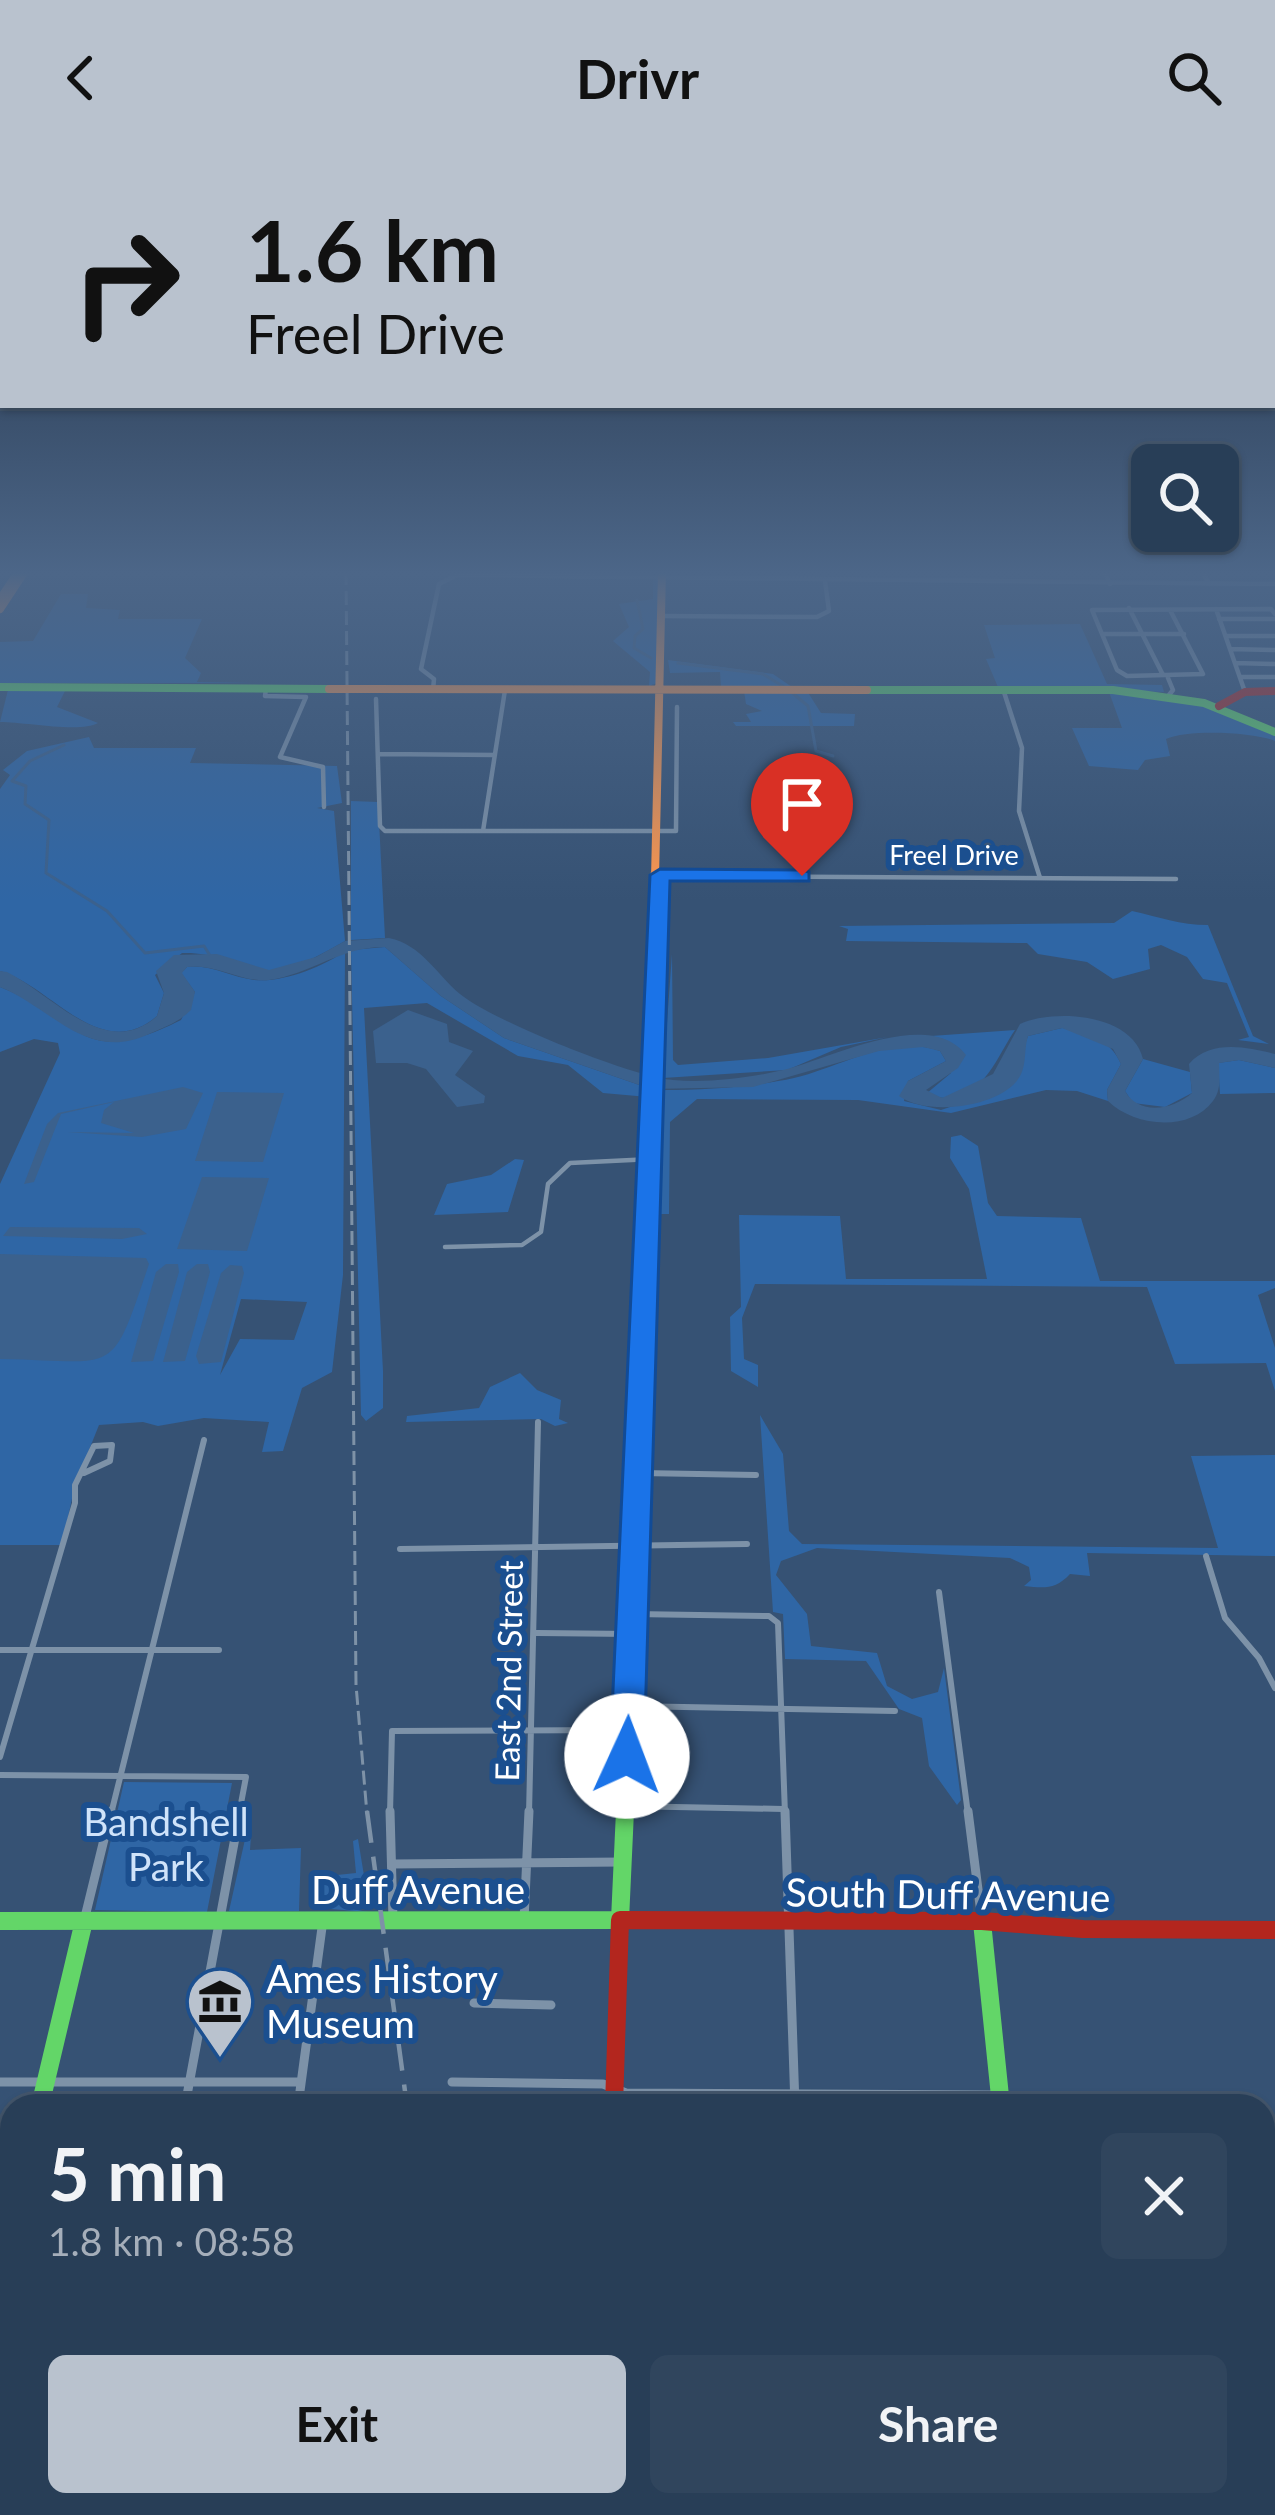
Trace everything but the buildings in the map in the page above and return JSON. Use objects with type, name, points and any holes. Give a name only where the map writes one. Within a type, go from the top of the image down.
[{"type":"main road","points":[[615,2094],[652,1159],[664,681]]},
{"type":"main road","points":[[0,687],[329,689],[371,694],[664,689],[1128,691],[1218,707],[1275,732]]},
{"type":"main road","points":[[1218,707],[1245,692],[1275,691]]},
{"type":"main road","name":"South Duff Avenue","points":[[620,1920],[982,1921],[1083,1929],[1275,1930]]},
{"type":"main road","name":"Duff Avenue","points":[[0,1921],[620,1920]]},
{"type":"main road","points":[[43,2094],[84,1921]]},
{"type":"main road","points":[[982,1921],[1000,2094]]},
{"type":"street","points":[[433,690],[434,681]]},
{"type":"street","points":[[1167,681],[1173,690],[1167,695]]},
{"type":"street","points":[[1241,681],[1245,692]]},
{"type":"street","points":[[266,689],[266,696],[306,697],[280,757],[323,767],[324,807]]},
{"type":"street","points":[[1003,689],[1022,748],[1019,811],[1040,878]]},
{"type":"street","points":[[483,831],[505,690]]},
{"type":"street","points":[[371,694],[379,754],[380,826],[386,831],[677,829],[676,707]]},
{"type":"street","points":[[379,754],[495,755]]},
{"type":"street","name":"Freel Drive","points":[[660,875],[1176,879]]},
{"type":"street","points":[[446,1247],[530,1242],[541,1232],[548,1184],[570,1163],[652,1159]]},
{"type":"street","name":"East 2nd Street","points":[[524,1920],[537,1633],[538,1422]]},
{"type":"street","points":[[84,1921],[204,1440]]},
{"type":"street","points":[[0,1757],[75,1503],[75,1485],[94,1447],[112,1445],[110,1461],[85,1473]]},
{"type":"street","points":[[640,1473],[756,1474]]},
{"type":"street","points":[[400,1549],[747,1544]]},
{"type":"street","points":[[1206,1556],[1226,1618],[1259,1658],[1275,1688]]},
{"type":"street","points":[[939,1592],[982,1921]]},
{"type":"street","points":[[452,2082],[615,2087],[626,2092],[794,2094],[779,1628],[769,1616],[633,1614]]},
{"type":"street","points":[[537,1633],[632,1634]]},
{"type":"street","points":[[0,1650],[219,1650]]},
{"type":"street","points":[[629,1706],[895,1711]]},
{"type":"street","points":[[393,1920],[388,1745],[397,1730],[628,1730]]},
{"type":"street","points":[[0,1775],[246,1777],[187,2094]]},
{"type":"street","points":[[625,1806],[783,1809]]},
{"type":"street","points":[[392,1864],[622,1862]]},
{"type":"street","points":[[300,2094],[322,1920]]},
{"type":"street","points":[[474,2003],[550,2005]]},
{"type":"street","points":[[0,2082],[301,2082]]},
{"type":"green space","points":[[197,681],[253,683],[0,683]]},
{"type":"green space","points":[[721,681],[783,681],[792,687],[721,687]]},
{"type":"green space","points":[[995,681],[1106,681],[1162,685],[1164,692],[998,687]]},
{"type":"green space","points":[[8,690],[65,691],[57,707],[98,723],[66,727],[0,722]]},
{"type":"green space","points":[[744,691],[807,691],[821,713],[855,714],[854,726],[736,726],[733,722],[751,722],[746,714],[762,711],[746,704]]},
{"type":"green space","points":[[1109,692],[1193,702],[1275,735],[1275,741],[1237,734],[1189,734],[1166,739],[1170,756],[1145,760],[1138,770],[1089,766],[1072,728],[1122,728]]},
{"type":"green space","points":[[89,737],[94,748],[196,748],[190,763],[337,766],[342,803],[317,808],[334,811],[345,941],[302,963],[267,971],[182,953],[155,975],[164,993],[157,1016],[136,1029],[116,1032],[76,1017],[0,971],[0,789],[10,775],[3,770],[27,751]]},
{"type":"green space","points":[[351,801],[378,802],[385,938],[351,940]]},
{"type":"green space","points":[[1132,911],[1208,925],[1253,1036],[1269,1044],[1238,1040],[1249,1037],[1227,983],[1203,979],[1187,957],[1161,945],[1148,949],[1150,969],[1113,979],[1087,962],[1038,954],[1027,943],[846,941],[848,929],[839,926],[1114,923]]},
{"type":"green space","points":[[385,947],[441,996],[504,1038],[648,1088],[648,1097],[603,1093],[568,1065],[518,1056],[427,1003],[364,1008],[383,1371],[383,1408],[366,1421],[361,1415],[351,950]]},
{"type":"green space","points":[[345,951],[343,1275],[332,1372],[302,1388],[283,1451],[262,1452],[269,1422],[204,1418],[158,1426],[143,1422],[99,1425],[75,1485],[62,1545],[0,1545],[0,1184],[60,1053],[58,1043],[34,1039],[0,1052],[0,987],[83,1035],[121,1041],[181,1020],[195,992],[181,973],[187,967],[265,980],[302,973]],"holes":[[[241,1299],[307,1302],[294,1340],[240,1339],[220,1375]]]},
{"type":"green space","points":[[672,954],[673,1060],[678,1065],[768,1058],[888,1037],[841,1047],[787,1070],[663,1078]]},
{"type":"green space","points":[[1062,1028],[1097,1038],[1117,1056],[1121,1064],[1107,1090],[1108,1101],[1077,1091],[1046,1090],[951,1113],[858,1100],[697,1099],[670,1122],[669,1214],[659,1214],[663,1090],[778,1081],[885,1049],[922,1047],[940,1051],[946,1061],[908,1081],[904,1101],[941,1110],[1010,1087],[1028,1036]]},
{"type":"green space","points":[[1015,1030],[972,1090],[944,1098],[926,1094],[951,1073],[943,1039],[931,1036]]},
{"type":"green space","points":[[1143,1059],[1190,1072],[1192,1093],[1165,1107],[1133,1103],[1125,1091]]},
{"type":"green space","points":[[1239,1060],[1275,1068],[1275,1093],[1220,1094],[1218,1063]]},
{"type":"green space","points":[[961,1135],[978,1146],[988,1203],[997,1216],[1081,1218],[1100,1281],[1275,1281],[1275,1288],[1258,1295],[1275,1348],[1275,1391],[1266,1363],[1175,1364],[1147,1287],[755,1284],[742,1318],[744,1359],[758,1365],[758,1387],[731,1371],[730,1317],[741,1307],[739,1215],[840,1216],[846,1279],[987,1279],[969,1189],[950,1158],[951,1137]]},
{"type":"green space","points":[[515,1159],[524,1160],[508,1212],[434,1215],[447,1184],[491,1175]]},
{"type":"green space","points":[[520,1373],[537,1390],[561,1400],[559,1419],[568,1423],[555,1426],[541,1419],[406,1422],[407,1416],[479,1408],[490,1387]]},
{"type":"green space","points":[[760,1415],[783,1454],[789,1531],[802,1544],[1218,1548],[1191,1456],[1275,1455],[1275,1556],[1087,1553],[1090,1576],[1070,1574],[1043,1587],[1024,1586],[1031,1580],[1029,1567],[1010,1558],[817,1548],[781,1561],[776,1575],[807,1614],[811,1646],[877,1653],[887,1686],[912,1699],[938,1692],[944,1668],[961,1800],[957,1805],[929,1766],[922,1718],[899,1709],[866,1661],[785,1659],[783,1614],[773,1612]]},
{"type":"green space","name":"Bandshell Park","points":[[124,1782],[232,1783],[207,1912],[95,1910]]},
{"type":"green space","points":[[246,1835],[251,1835],[250,1850],[301,1848],[299,1911],[229,1911]]},
{"type":"green space","points":[[358,1839],[369,1906],[347,1908],[368,1912],[318,1908],[318,1877],[356,1873],[353,1841]]},
{"type":"shaded area","points":[[389,938],[411,947],[460,994],[501,1018],[596,1059],[673,1080],[756,1075],[878,1040],[928,1035],[949,1041],[966,1055],[958,1068],[926,1090],[942,1098],[993,1074],[1020,1024],[1053,1016],[1091,1019],[1124,1032],[1143,1059],[1125,1091],[1147,1107],[1166,1106],[1192,1093],[1189,1064],[1208,1051],[1241,1047],[1275,1054],[1275,1068],[1239,1060],[1219,1063],[1219,1087],[1213,1101],[1203,1111],[1176,1122],[1132,1116],[1108,1101],[1107,1090],[1121,1064],[1113,1049],[1062,1028],[1028,1036],[1022,1071],[1006,1091],[959,1106],[926,1106],[899,1096],[908,1081],[946,1061],[940,1051],[923,1047],[879,1051],[753,1087],[651,1089],[504,1038],[441,996],[385,947],[355,951],[269,980],[187,967],[182,973],[195,992],[191,1010],[171,1024],[127,1041],[88,1037],[0,987],[0,971],[7,972],[80,1020],[118,1032],[138,1028],[157,1016],[164,993],[156,971],[174,955],[217,954],[269,970],[316,957],[345,941]]},
{"type":"shaded area","points":[[408,1010],[447,1024],[449,1042],[473,1051],[455,1075],[485,1096],[484,1103],[457,1107],[426,1069],[407,1063],[376,1063],[373,1031]]},
{"type":"shaded area","points":[[183,1087],[203,1093],[186,1129],[142,1137],[67,1132],[134,1133],[101,1123],[104,1110],[114,1102],[61,1114],[34,1182],[24,1184],[47,1124],[58,1113]]},
{"type":"shaded area","points":[[217,1092],[284,1093],[263,1162],[195,1161]]},
{"type":"shaded area","points":[[202,1177],[269,1178],[247,1251],[177,1249]]},
{"type":"shaded area","points":[[10,1227],[139,1228],[147,1234],[122,1239],[3,1236]]},
{"type":"shaded area","points":[[0,1254],[146,1258],[149,1264],[126,1328],[104,1356],[68,1361],[0,1359]]},
{"type":"shaded area","points":[[166,1264],[178,1264],[179,1272],[153,1361],[131,1362],[156,1272]]},
{"type":"shaded area","points":[[197,1264],[208,1264],[210,1272],[185,1361],[163,1362],[187,1272]]},
{"type":"shaded area","points":[[230,1265],[242,1266],[244,1273],[221,1362],[199,1364],[196,1356],[221,1273]]},
{"type":"waterway","points":[[774,681],[784,687]]},
{"type":"waterway","points":[[790,691],[808,706],[816,751],[833,756]]},
{"type":"waterway","points":[[64,745],[30,761],[12,781],[26,786],[25,804],[49,820],[46,873],[107,911],[145,953],[204,946],[209,954]]},
{"type":"railway","points":[[347,681],[356,1685],[367,1814]]},
{"type":"railway","points":[[367,1811],[405,2094]]},
{"type":"traffic: fast","points":[[0,687],[329,689]]},
{"type":"traffic: fast","points":[[867,690],[1113,690],[1204,703],[1275,732]]},
{"type":"traffic: fast","points":[[0,1921],[620,1920],[644,1365]]},
{"type":"traffic: fast","points":[[43,2094],[84,1921]]},
{"type":"traffic: fast","points":[[982,1922],[1000,2094]]},
{"type":"traffic: slow","points":[[644,1365],[660,681]]},
{"type":"traffic: slow","points":[[329,689],[366,689]]},
{"type":"traffic: slow","points":[[366,689],[867,690]]},
{"type":"traffic: jam","points":[[1219,706],[1245,692],[1275,691]]},
{"type":"traffic: jam","points":[[614,2094],[620,1920],[982,1921],[1083,1929],[1275,1930]]},
{"type":"place","name":"Ames History Museum","points":[[220,2060]]},
{"type":"route","points":[[627,1756],[660,875],[802,876]]}]
